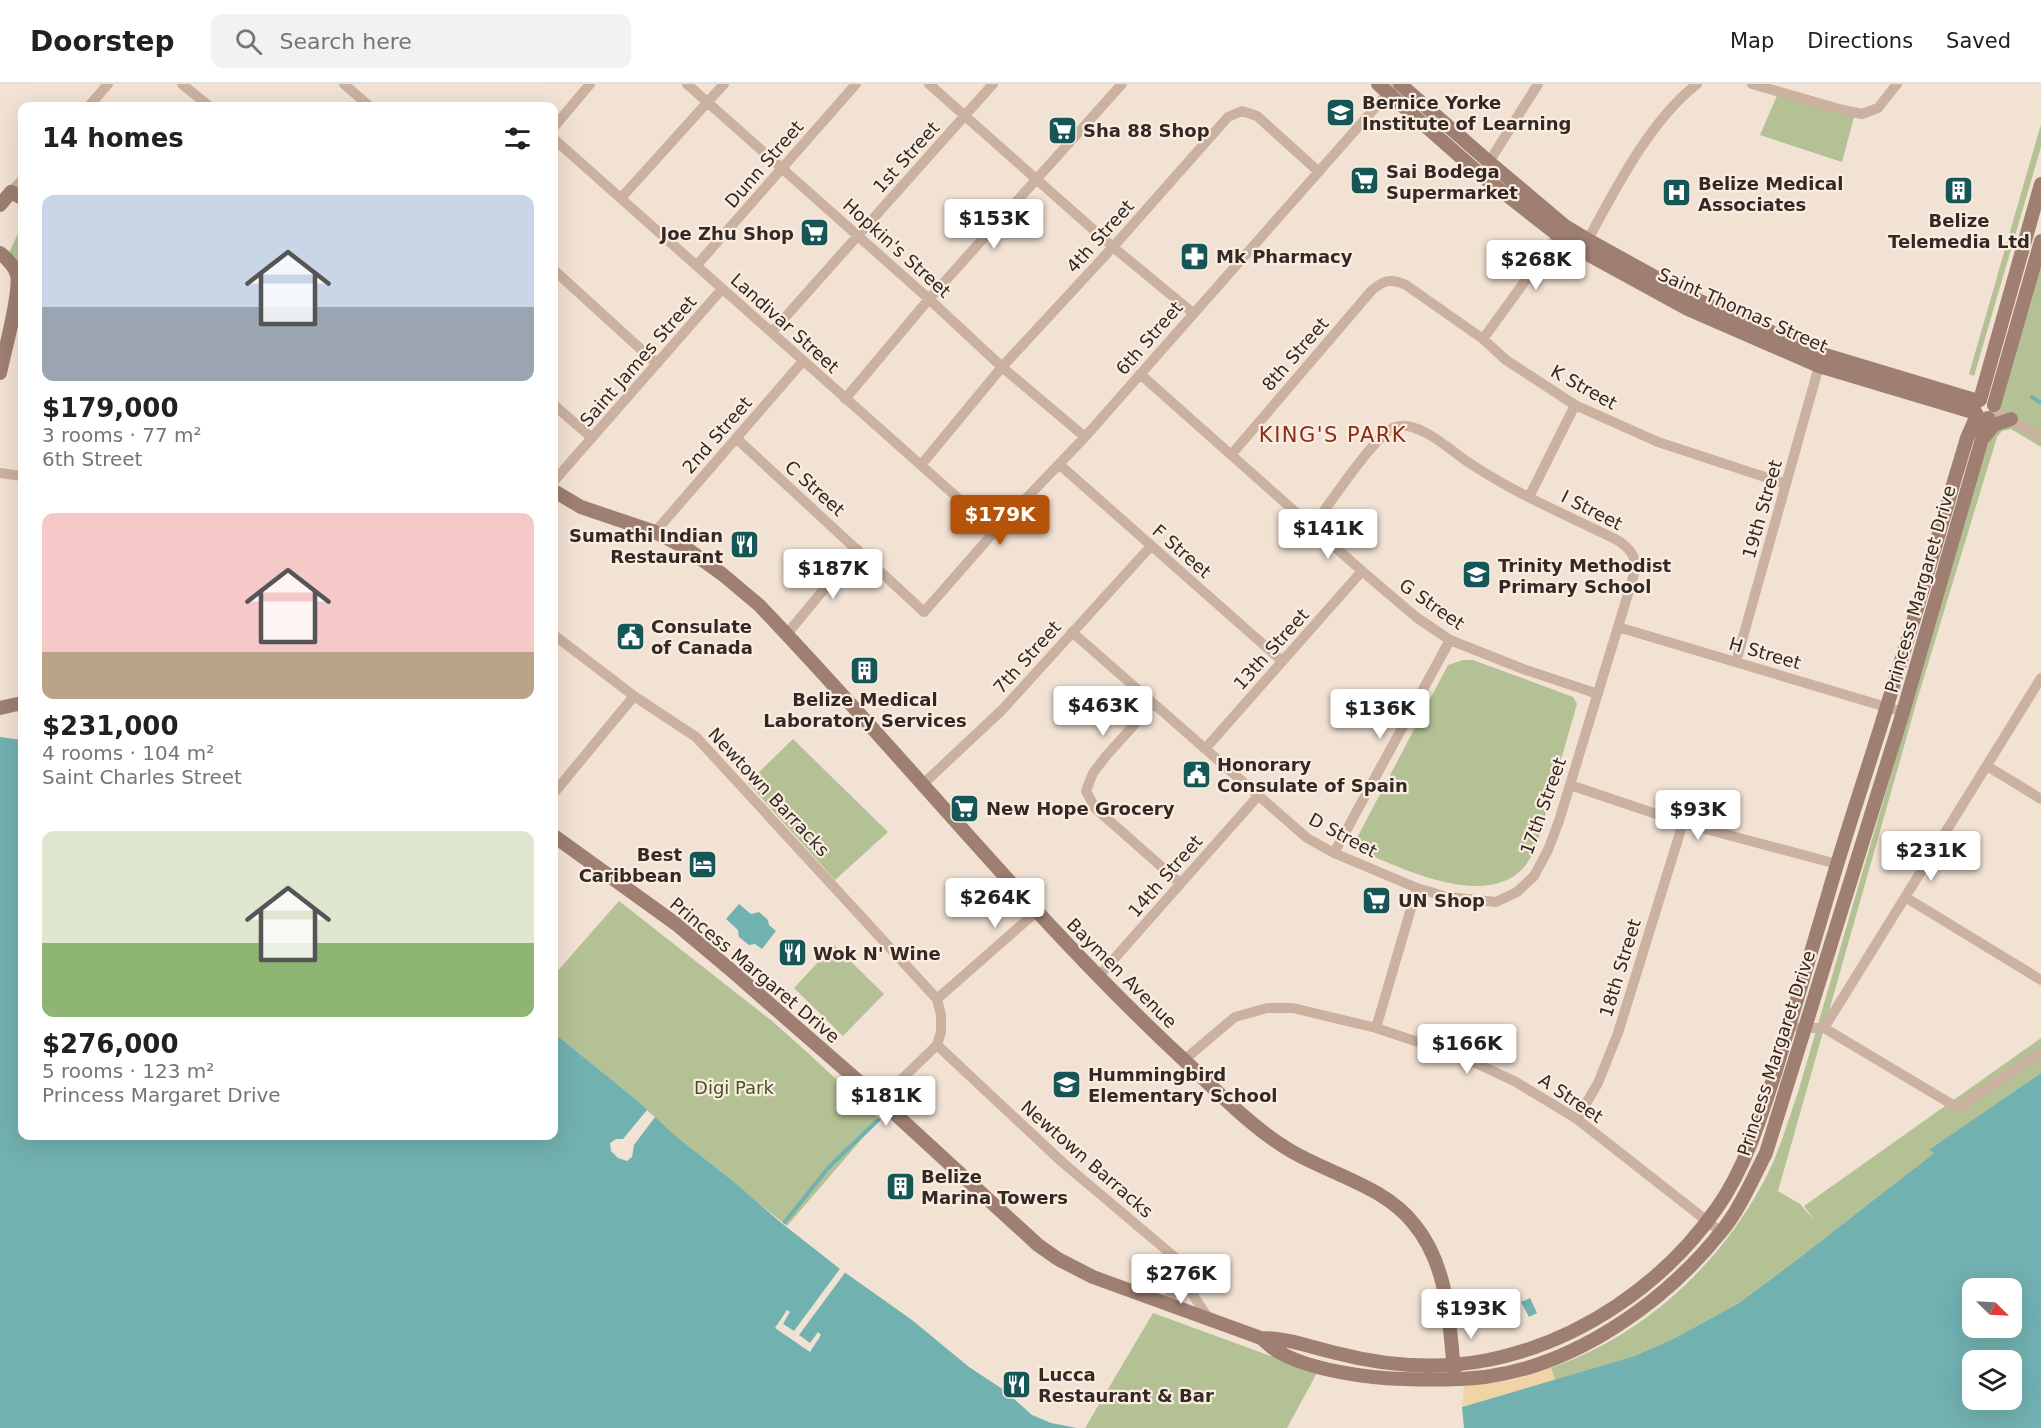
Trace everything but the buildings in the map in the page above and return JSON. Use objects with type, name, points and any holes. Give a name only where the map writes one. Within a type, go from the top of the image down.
[{"type":"main road","name":"Saint Thomas Street","points":[[1391,86],[1489,162],[1562,231]]},
{"type":"main road","name":"Saint Thomas Street","points":[[1391,86],[1481,175],[1585,246],[1688,309],[1984,409]]},
{"type":"main road","name":"Princess Margaret Drive","points":[[1261,1338],[1281,1338],[1356,1358],[1391,1365],[1419,1367],[1485,1360],[1526,1350],[1557,1338],[1617,1305],[1652,1279],[1681,1252],[1717,1208],[1742,1165],[1796,1028],[1903,712],[1983,439],[1984,409],[2041,184]]},
{"type":"main road","points":[[0,205],[17,195]]},
{"type":"main road","name":"Princess Margaret Drive","points":[[558,839],[676,924],[880,1100],[1017,1227],[1058,1259],[1093,1277],[1261,1338],[1278,1352],[1329,1369],[1388,1379],[1486,1377],[1530,1367],[1574,1350],[1611,1330],[1665,1291],[1721,1232],[1738,1206],[1766,1153],[1837,864],[1967,438],[1984,409],[2041,241]]},
{"type":"main road","points":[[0,253],[17,275],[15,303],[0,373]]},
{"type":"main road","name":"Saint Thomas Street","points":[[1772,339],[1819,366],[1984,409]]},
{"type":"main road","points":[[1983,439],[1994,425],[2011,419]]},
{"type":"main road","name":"Baymen Avenue","points":[[558,493],[581,507],[655,532],[686,548],[759,604],[1036,912],[1098,977],[1184,1060],[1244,1114],[1289,1150],[1377,1193],[1411,1220],[1428,1242],[1438,1265],[1446,1299],[1455,1379]]},
{"type":"main road","points":[[0,708],[18,705]]},
{"type":"main road","points":[[1449,1329],[1462,1354],[1474,1359],[1485,1360]]},
{"type":"main road","points":[[1419,1367],[1429,1364],[1440,1356],[1449,1329]]},
{"type":"street","points":[[92,102],[108,84]]},
{"type":"street","points":[[182,84],[204,102]]},
{"type":"street","points":[[344,84],[364,102]]},
{"type":"street","points":[[558,122],[590,84]]},
{"type":"street","name":"Hopkin's Street","points":[[687,84],[1002,367],[1085,437]]},
{"type":"street","points":[[621,198],[724,84]]},
{"type":"street","name":"Dunn Street","points":[[697,265],[856,84]]},
{"type":"street","points":[[929,84],[1113,246],[1193,313]]},
{"type":"street","name":"1st Street","points":[[772,332],[993,84]]},
{"type":"street","points":[[845,399],[929,299],[1122,84]]},
{"type":"street","points":[[1489,162],[1538,84]]},
{"type":"street","points":[[1585,246],[1644,144],[1679,98],[1697,84]]},
{"type":"street","points":[[1752,84],[1862,114],[1878,108],[1897,84]]},
{"type":"street","name":"6th Street","points":[[924,612],[995,531],[1085,437],[1319,172],[1391,86]]},
{"type":"street","name":"4th Street","points":[[921,465],[1002,367],[1228,117],[1242,111],[1257,116],[1319,172]]},
{"type":"street","name":"Landivar Street","points":[[558,143],[995,531]]},
{"type":"street","points":[[1483,339],[1562,231]]},
{"type":"street","points":[[558,274],[657,364]]},
{"type":"street","name":"K Street","points":[[1389,280],[1406,285],[1483,339],[1506,360],[1575,405],[1659,442],[1786,484]]},
{"type":"street","name":"8th Street","points":[[1231,455],[1372,290],[1380,283],[1389,280]]},
{"type":"street","name":"Saint James Street","points":[[558,477],[722,289]]},
{"type":"street","name":"2nd Street","points":[[655,532],[803,361]]},
{"type":"street","name":"19th Street","points":[[1736,662],[1819,366]]},
{"type":"street","name":"G Street","points":[[1140,374],[1416,617],[1450,640],[1523,669],[1598,694]]},
{"type":"street","points":[[1529,497],[1575,405]]},
{"type":"street","points":[[558,408],[592,438]]},
{"type":"street","points":[[1984,409],[2011,419],[2041,436]]},
{"type":"street","name":"I Street","points":[[1312,526],[1377,442],[1394,427],[1407,424],[1422,430],[1492,478],[1610,536],[1630,549],[1636,559],[1635,571],[1598,694]]},
{"type":"street","name":"C Street","points":[[736,438],[924,612]]},
{"type":"street","name":"F Street","points":[[1060,465],[1282,660]]},
{"type":"street","points":[[0,473],[18,475]]},
{"type":"street","name":"7th Street","points":[[922,785],[1002,710],[1151,546]]},
{"type":"street","points":[[787,634],[857,549]]},
{"type":"street","name":"13th Street","points":[[1205,749],[1362,571]]},
{"type":"street","name":"H Street","points":[[1618,627],[1903,712]]},
{"type":"street","name":"D Street","points":[[1072,633],[1307,838],[1334,853],[1418,888]]},
{"type":"street","name":"Newtown Barracks","points":[[558,638],[634,696],[696,736],[936,999]]},
{"type":"street","points":[[1334,853],[1450,640]]},
{"type":"street","points":[[1824,1028],[2041,678]]},
{"type":"street","name":"17th Street","points":[[1418,888],[1447,897],[1496,902],[1517,892],[1534,876],[1548,850],[1598,694]]},
{"type":"street","points":[[558,788],[634,696]]},
{"type":"street","points":[[1153,704],[1106,756],[1093,773],[1086,791],[1095,808],[1180,883]]},
{"type":"street","points":[[1987,766],[2041,799]]},
{"type":"street","points":[[1570,785],[1683,823],[1837,864]]},
{"type":"street","name":"14th Street","points":[[1098,977],[1258,796]]},
{"type":"street","name":"18th Street","points":[[1577,1119],[1598,1083],[1617,1033],[1683,823]]},
{"type":"street","points":[[1376,1028],[1418,888]]},
{"type":"street","points":[[1905,897],[2041,980]]},
{"type":"street","points":[[880,1100],[937,1045],[941,1015],[936,999],[1036,912]]},
{"type":"street","name":"A Street","points":[[1184,1060],[1235,1017],[1267,1008],[1293,1008],[1376,1028],[1474,1062],[1516,1082],[1577,1119],[1721,1232]]},
{"type":"street","points":[[1796,1028],[1824,1028],[1958,1108],[2041,1052]]},
{"type":"street","name":"Newtown Barracks","points":[[937,1045],[1062,1162],[1177,1259],[1196,1302],[1209,1319]]},
{"type":"street","points":[[1162,1302],[1176,1292],[1183,1275]]},
{"type":"green space","points":[[1779,91],[1854,117],[1842,162],[1760,135]]},
{"type":"green space","points":[[2041,124],[2041,147],[1974,376],[1969,374]]},
{"type":"green space","points":[[18,234],[18,274],[3,266]]},
{"type":"green space","points":[[2041,262],[2041,447],[2011,429],[2002,431],[1997,437],[1918,697],[1778,1191],[1800,1204],[1816,1222],[1804,1206],[2041,1038],[2041,1073],[1930,1150],[1934,1153],[1739,1303],[1673,1339],[1636,1356],[1555,1380],[1551,1368],[1616,1338],[1646,1318],[1700,1270],[1744,1214],[1774,1161],[1799,1089]]},
{"type":"green space","points":[[1463,660],[1473,660],[1573,697],[1577,704],[1536,847],[1526,865],[1517,874],[1500,882],[1482,886],[1462,885],[1420,875],[1365,853],[1357,844],[1358,836],[1448,665]]},
{"type":"green space","points":[[793,739],[888,832],[835,880],[748,783]]},
{"type":"green space","name":"Digi Park","points":[[619,901],[772,1021],[879,1119],[787,1226],[558,1036],[558,970]]},
{"type":"green space","points":[[834,945],[884,994],[843,1036],[794,988]]},
{"type":"green space","points":[[1153,1313],[1317,1373],[1287,1428],[1085,1428]]},
{"type":"sand","points":[[1551,1368],[1555,1380],[1462,1407],[1464,1386],[1513,1380]]},
{"type":"water","points":[[0,737],[18,739],[18,1140],[558,1140],[558,1036],[779,1221],[840,1269],[912,1320],[969,1367],[1004,1390],[1032,1415],[1051,1423],[1077,1428],[0,1428]]},
{"type":"water","points":[[739,904],[751,914],[759,912],[776,931],[762,949],[755,944],[749,945],[739,937],[738,930],[726,919]]},
{"type":"water","points":[[2041,1073],[2041,1428],[1464,1428],[1462,1407],[1635,1356],[1673,1339],[1739,1303],[1934,1153],[1929,1150]]},
{"type":"water","points":[[1530,1298],[1537,1313],[1529,1317],[1521,1302]]},
{"type":"pier","points":[[647,1110],[655,1117],[634,1145],[632,1157],[627,1161],[618,1158],[611,1151],[610,1143],[616,1139],[623,1139]]},
{"type":"pier","points":[[842,1266],[847,1270],[799,1335],[810,1343],[818,1332],[821,1335],[810,1352],[775,1328],[787,1310],[790,1312],[783,1324],[794,1331]]},
{"type":"waterway","points":[[2032,397],[2041,403]]},
{"type":"waterway","points":[[785,1222],[829,1167],[878,1120]]},
{"type":"place","name":"Bernice Yorke Institute of Learning","points":[[1341,112]]},
{"type":"place","name":"Sha 88 Shop","points":[[1062,130]]},
{"type":"place","name":"Sai Bodega Supermarket","points":[[1365,181]]},
{"type":"place","name":"Belize Telemedia Ltd","points":[[1959,191]]},
{"type":"place","name":"Belize Medical Associates","points":[[1677,193]]},
{"type":"place","name":"Joe Zhu Shop","points":[[815,233]]},
{"type":"place","name":"Mk Pharmacy","points":[[1195,256]]},
{"type":"place","name":"Sumathi Indian Restaurant","points":[[744,545]]},
{"type":"place","name":"Trinity Methodist Primary School","points":[[1477,575]]},
{"type":"place","name":"Consulate of Canada","points":[[630,636]]},
{"type":"place","name":"Belize Medical Laboratory Services","points":[[865,670]]},
{"type":"place","name":"Honorary Consulate of Spain","points":[[1196,774]]},
{"type":"place","name":"New Hope Grocery","points":[[965,808]]},
{"type":"place","name":"Best Caribbean","points":[[703,864]]},
{"type":"place","name":"UN Shop","points":[[1377,900]]},
{"type":"place","name":"Wok N' Wine","points":[[792,953]]},
{"type":"place","name":"Hummingbird Elementary School","points":[[1067,1084]]},
{"type":"place","name":"Belize Marina Towers","points":[[900,1186]]},
{"type":"place","name":"Lucca Restaurant & Bar","points":[[1017,1384]]},
{"type":"district","name":"KING'S PARK","points":[[1333,435]]}]
